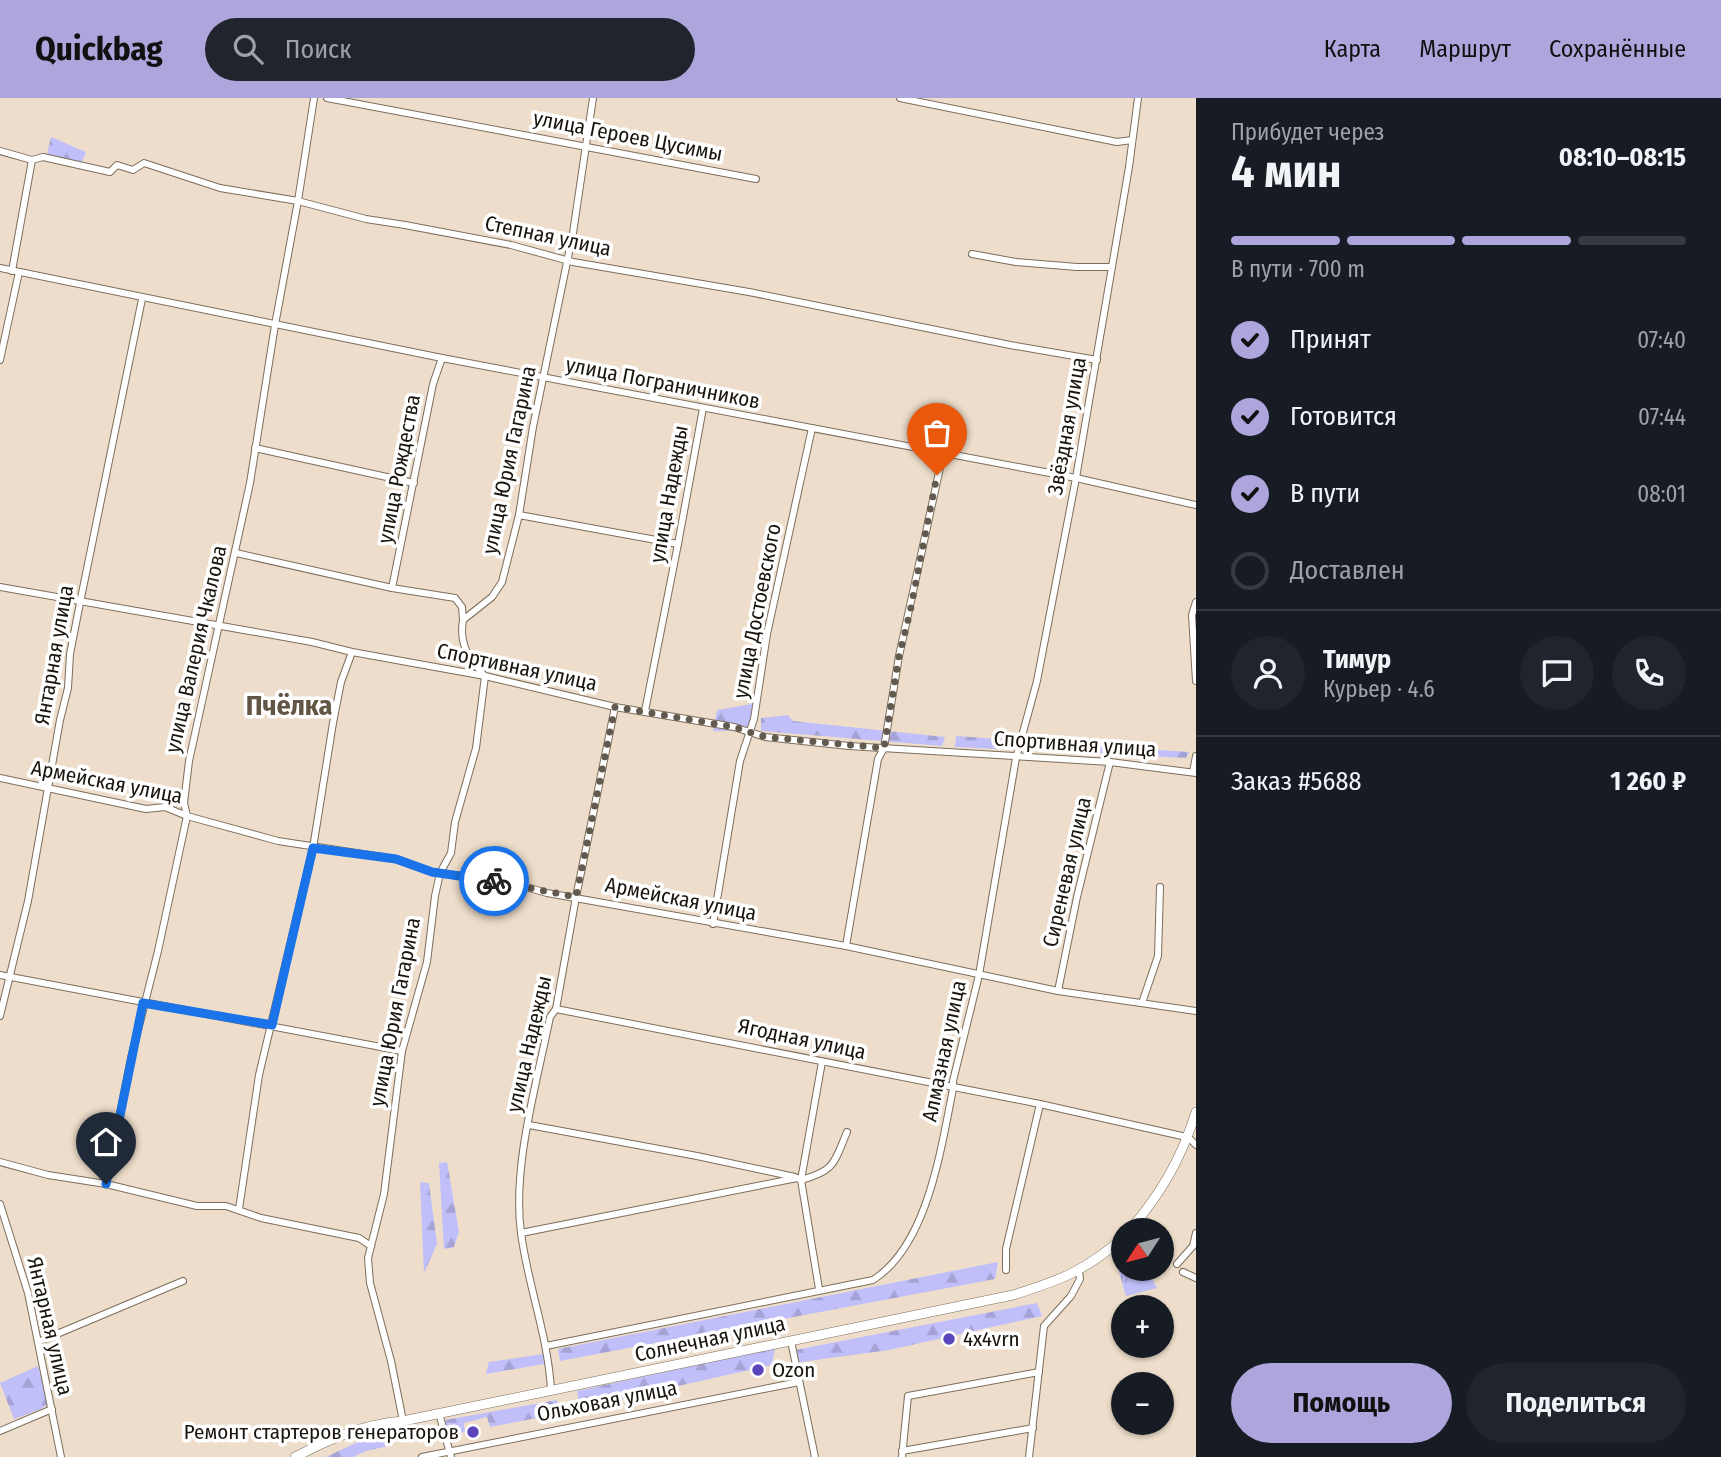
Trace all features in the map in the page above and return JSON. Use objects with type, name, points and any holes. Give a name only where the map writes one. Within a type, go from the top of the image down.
[{"type":"street","name":"улица Валерия Чкалова","points":[[106,1184],[143,1003],[158,951],[187,816],[184,803],[189,761],[236,554],[256,448],[314,98]]},
{"type":"street","name":"улица Героев Цусимы","points":[[327,98],[756,179]]},
{"type":"street","name":"улица Юрия Гагарина","points":[[463,620],[492,597],[502,582],[519,515],[533,427],[567,260],[593,98]]},
{"type":"street","points":[[900,98],[1117,142],[1132,140]]},
{"type":"street","name":"Звёздная улица","points":[[1016,758],[1037,681],[1076,478],[1138,98]]},
{"type":"street","name":"Степная улица","points":[[0,151],[32,160],[43,157],[110,172],[117,164],[133,170],[144,163],[220,188],[298,201],[366,219],[511,245],[567,260],[749,292],[1097,360]]},
{"type":"street","points":[[0,360],[32,160]]},
{"type":"street","points":[[972,254],[1016,262],[1110,267]]},
{"type":"street","name":"улица Пограничников","points":[[0,268],[442,358],[1076,478],[1196,505]]},
{"type":"street","name":"Янтарная улица","points":[[0,1016],[28,901],[68,688],[80,603],[142,299]]},
{"type":"street","name":"улица Рождества","points":[[392,588],[433,384],[442,358]]},
{"type":"street","name":"улица Надежды","points":[[645,711],[702,408]]},
{"type":"street","name":"улица Достоевского","points":[[713,924],[740,761],[754,719],[767,634],[812,428]]},
{"type":"street","points":[[256,448],[414,483]]},
{"type":"street","points":[[846,946],[878,759],[884,748],[899,656],[943,454]]},
{"type":"street","points":[[519,515],[678,544]]},
{"type":"street","points":[[236,554],[392,588],[455,598],[462,607],[461,632],[464,650],[485,676]]},
{"type":"street","name":"Спортивная улица","points":[[0,587],[312,642],[485,676],[615,707],[734,727],[749,733],[849,746],[1016,758],[1059,758],[1194,772]]},
{"type":"street","points":[[1196,602],[1192,615],[1196,681]]},
{"type":"street","points":[[239,1209],[259,1075],[313,848],[341,682],[352,652]]},
{"type":"street","name":"улица Юрия Гагарина","points":[[402,1421],[391,1361],[370,1283],[368,1258],[384,1194],[402,1051],[427,962],[440,873],[451,853],[455,822],[476,748],[485,676]]},
{"type":"street","name":"улица Надежды","points":[[551,1390],[546,1346],[521,1233],[518,1191],[528,1125],[550,1017],[556,1009],[615,707]]},
{"type":"street","points":[[1194,772],[1196,756]]},
{"type":"street","name":"Алмазная улица","points":[[546,1346],[873,1280],[898,1258],[912,1236],[940,1160],[953,1081],[979,975],[1016,758]]},
{"type":"street","name":"Сиреневая улица","points":[[1058,990],[1077,897],[1110,762]]},
{"type":"street","name":"Армейская улица","points":[[0,778],[146,809],[165,807],[187,816],[278,841],[396,859],[440,873],[512,883],[547,893],[846,946],[1058,990],[1196,1011]]},
{"type":"street","points":[[1142,1003],[1158,956],[1160,887]]},
{"type":"street","points":[[0,975],[402,1051]]},
{"type":"street","name":"Ягодная улица","points":[[556,1009],[1040,1104],[1188,1137]]},
{"type":"street","points":[[819,1289],[799,1179],[822,1062]]},
{"type":"street","points":[[1006,1270],[1006,1249],[1040,1104]]},
{"type":"street","points":[[1140,1218],[1165,1186],[1188,1137],[1196,1112]]},
{"type":"street","points":[[528,1125],[709,1158],[799,1179]]},
{"type":"street","points":[[521,1233],[820,1175],[830,1169],[847,1132]]},
{"type":"street","points":[[1188,1137],[1196,1145]]},
{"type":"street","points":[[0,1162],[48,1175],[106,1184],[197,1206],[226,1206],[286,1223],[359,1238],[371,1246]]},
{"type":"street","name":"Янтарная улица","points":[[0,1204],[28,1293],[61,1457]]},
{"type":"street","points":[[1177,1264],[1193,1246],[1196,1233]]},
{"type":"street","name":"Солнечная улица","points":[[295,1457],[360,1427],[402,1421],[1013,1295],[1059,1281],[1079,1271],[1111,1247]]},
{"type":"street","points":[[1029,1457],[1044,1326],[1071,1296],[1080,1279],[1079,1271]]},
{"type":"street","points":[[1183,1272],[1196,1278]]},
{"type":"street","points":[[38,1342],[183,1281]]},
{"type":"street","points":[[791,1341],[812,1457]]},
{"type":"street","points":[[1033,1428],[902,1454],[908,1396],[1039,1372]]},
{"type":"street","name":"Ольховая улица","points":[[422,1457],[450,1454],[799,1382]]},
{"type":"street","points":[[0,1431],[52,1409]]},
{"type":"street","points":[[439,1413],[450,1454]]},
{"type":"green space","points":[[51,137],[86,152],[81,164],[47,154]]},
{"type":"green space","points":[[752,704],[756,709],[746,731],[713,731],[717,710]]},
{"type":"green space","points":[[788,715],[793,721],[945,737],[942,746],[761,731],[761,718]]},
{"type":"green space","points":[[956,736],[1189,752],[1186,758],[955,747]]},
{"type":"green space","points":[[447,1162],[459,1232],[454,1247],[444,1249],[439,1163]]},
{"type":"green space","points":[[420,1182],[429,1183],[437,1244],[424,1273]]},
{"type":"green space","points":[[998,1262],[995,1279],[560,1361],[558,1349]]},
{"type":"green space","points":[[1122,1281],[1153,1281],[1157,1288],[1130,1295],[1126,1295]]},
{"type":"green space","points":[[1037,1303],[1042,1316],[889,1350],[794,1363],[795,1350]]},
{"type":"green space","points":[[775,1348],[772,1365],[580,1408],[577,1391]]},
{"type":"green space","points":[[543,1354],[544,1364],[486,1374],[489,1362]]},
{"type":"green space","points":[[38,1366],[48,1404],[14,1419],[0,1383]]},
{"type":"green space","points":[[557,1400],[559,1414],[490,1427],[487,1417],[464,1423],[465,1432],[448,1435],[445,1420]]},
{"type":"green space","points":[[387,1435],[393,1445],[353,1457],[326,1457],[360,1441]]},
{"type":"way so far","points":[[494,881],[576,897],[615,707],[734,727],[765,737],[884,748],[899,656],[937,475]]},
{"type":"place","name":"4x4vrn","points":[[949,1339]]},
{"type":"place","name":"Ozon","points":[[758,1370]]},
{"type":"place","name":"Ремонт стартеров генераторов","points":[[473,1432]]},
{"type":"district","name":"Пчёлка","points":[[289,705]]},
{"type":"route","points":[[106,1184],[143,1003],[272,1025],[313,848],[396,859],[432,872],[494,881]]}]
